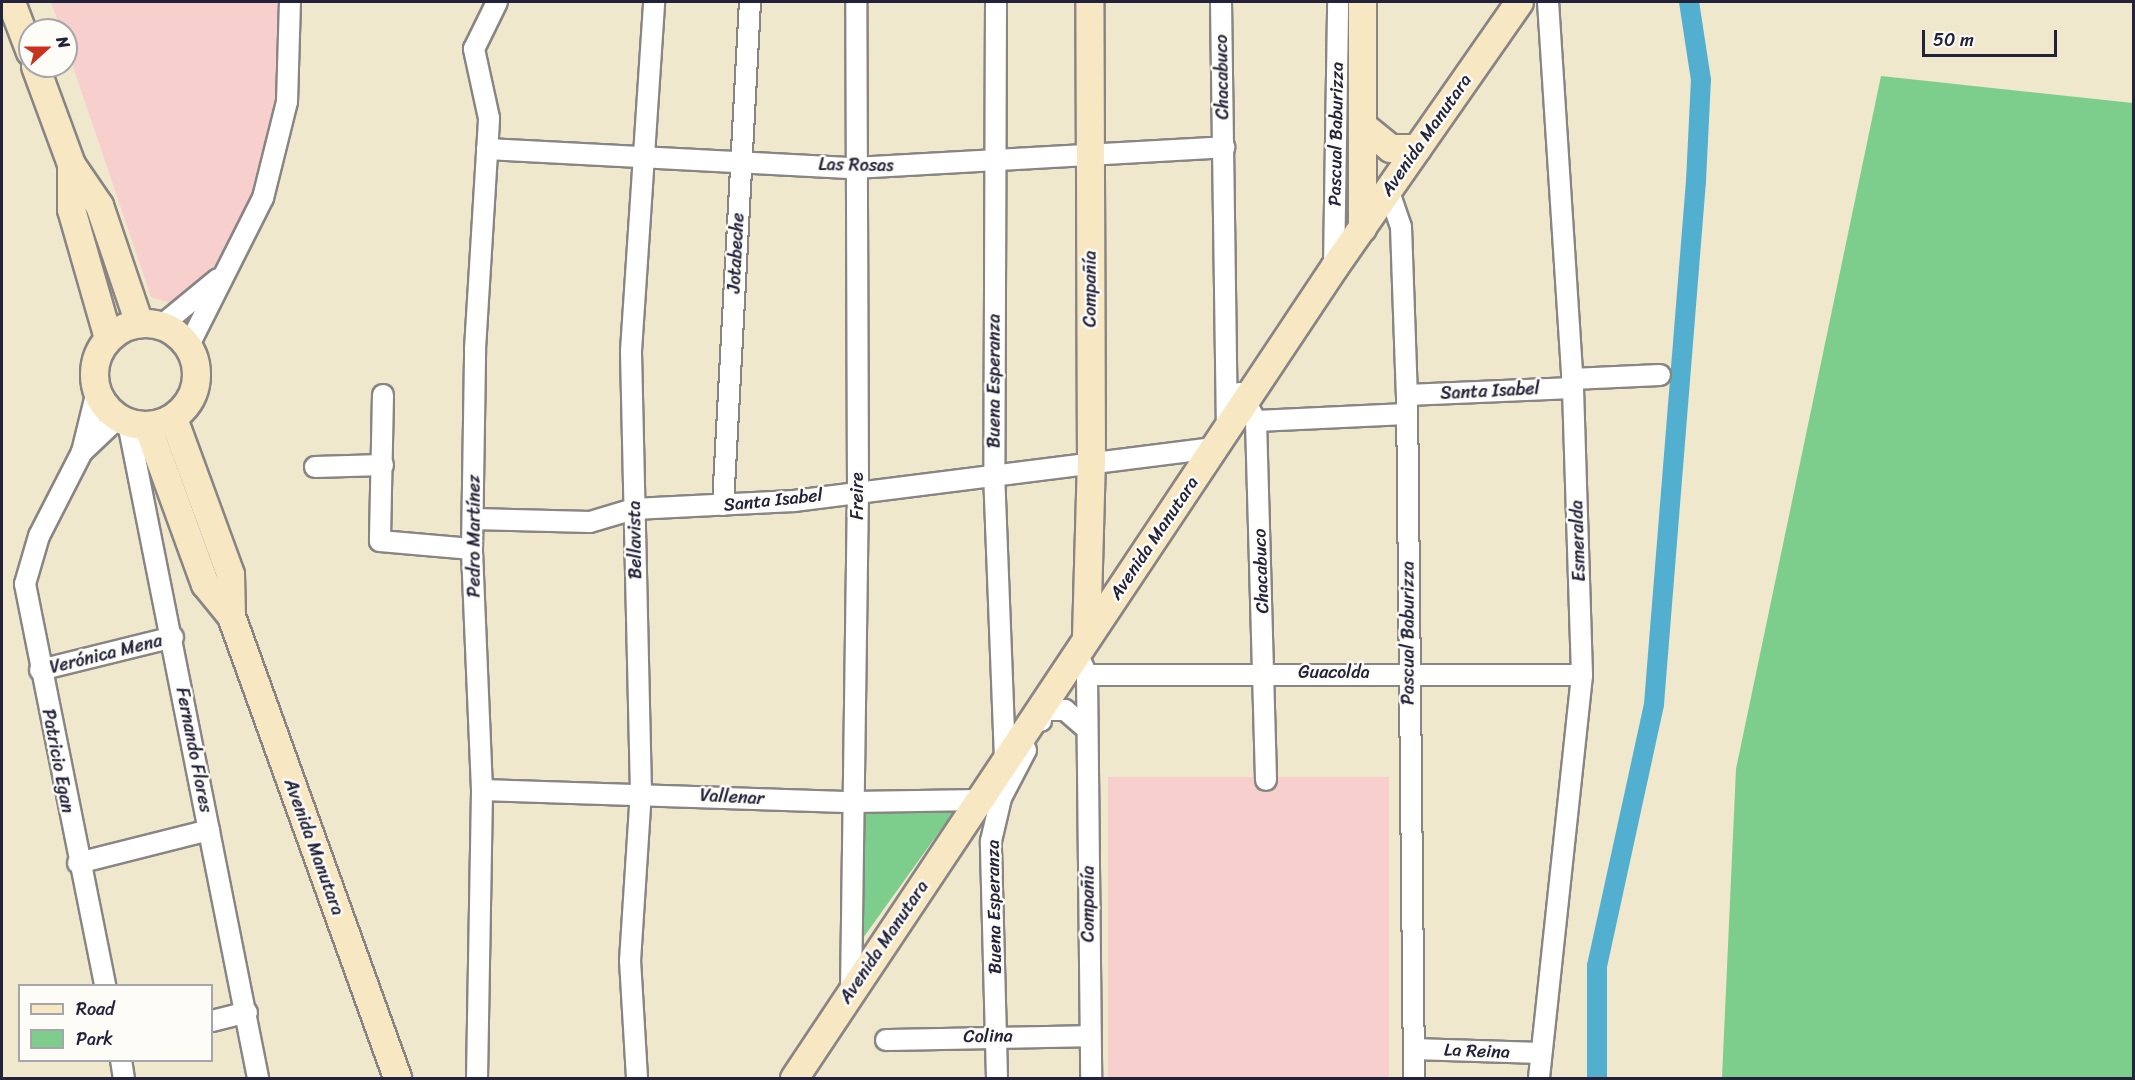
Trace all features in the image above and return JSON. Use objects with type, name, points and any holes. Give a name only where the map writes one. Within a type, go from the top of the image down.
[{"type":"main road","points":[[11,2],[18,20]]},
{"type":"main road","name":"Compañía","points":[[1083,654],[1088,578],[1091,461],[1089,2]]},
{"type":"main road","name":"Pascual Baburizza","points":[[1362,2],[1362,228]]},
{"type":"main road","name":"Avenida Manutara","points":[[794,1078],[981,800],[1005,760],[1083,654],[1115,595],[1221,439],[1251,413],[1334,267],[1519,2]]},
{"type":"main road","points":[[39,78],[71,164],[99,205],[150,324],[188,346],[196,368],[194,391],[173,417],[131,422],[97,391],[97,357],[108,338],[150,324]]},
{"type":"main road","name":"Pascual Baburizza","points":[[1362,125],[1390,148],[1417,148]]},
{"type":"main road","points":[[71,164],[71,209],[108,338]]},
{"type":"main road","name":"Avenida Manutara","points":[[173,417],[230,574],[231,616],[397,1078]]},
{"type":"main road","name":"Avenida Manutara","points":[[131,422],[205,584],[231,616]]},
{"type":"main road","points":[[1088,578],[1100,591],[1115,595]]},
{"type":"street","points":[[188,346],[263,198],[287,102],[290,2]]},
{"type":"street","name":"Pedro Martínez","points":[[477,1078],[482,790],[472,549],[475,349],[489,118],[474,48],[497,2]]},
{"type":"street","name":"Bellavista","points":[[637,1078],[630,961],[641,793],[631,351],[646,156],[654,2]]},
{"type":"street","name":"Jotabeche","points":[[723,505],[750,2]]},
{"type":"street","name":"Freire","points":[[851,991],[858,489],[854,168],[856,2]]},
{"type":"street","name":"Buena Esperanza","points":[[996,2],[994,472],[1005,760]]},
{"type":"street","name":"Chacabuco","points":[[1221,2],[1230,369],[1221,439]]},
{"type":"street","name":"Pascual Baburizza","points":[[1334,267],[1338,2]]},
{"type":"street","name":"Esmeralda","points":[[1539,1078],[1539,1053],[1582,675],[1573,383],[1548,2]]},
{"type":"street","name":"Las Rosas","points":[[487,149],[740,159],[854,168],[995,160],[1089,151],[1224,147]]},
{"type":"street","name":"Pascual Baburizza","points":[[1388,189],[1401,227],[1407,404],[1414,1078]]},
{"type":"street","points":[[150,324],[225,274]]},
{"type":"street","name":"Chacabuco","points":[[1230,369],[1251,413],[1266,780]]},
{"type":"street","name":"Santa Isabel","points":[[1251,413],[1407,404],[1573,383],[1660,375]]},
{"type":"street","points":[[82,452],[97,391]]},
{"type":"street","points":[[383,395],[380,541],[472,549]]},
{"type":"street","points":[[82,452],[131,422]]},
{"type":"street","name":"Fernando Flores","points":[[131,422],[258,1078]]},
{"type":"street","name":"Santa Isabel","points":[[474,519],[590,522],[634,510],[723,505],[1091,461],[1221,439]]},
{"type":"street","name":"Patricio Egan","points":[[82,452],[39,536],[25,584],[78,863],[105,984]]},
{"type":"street","points":[[315,467],[383,465]]},
{"type":"street","name":"Verónica Mena","points":[[40,670],[173,637]]},
{"type":"street","name":"Guacolda","points":[[1083,654],[1263,672],[1582,675]]},
{"type":"street","name":"Compañía","points":[[1083,654],[1087,729],[1091,1078]]},
{"type":"street","points":[[1041,710],[1073,712],[1087,729]]},
{"type":"street","name":"Buena Esperanza","points":[[997,1078],[991,841],[1001,798],[1037,733],[1041,710]]},
{"type":"street","name":"Vallenar","points":[[482,790],[641,793],[853,802],[981,800]]},
{"type":"street","points":[[78,863],[209,830]]},
{"type":"street","points":[[213,1021],[247,1012]]},
{"type":"street","name":"Colina","points":[[886,1040],[996,1035],[1089,1036]]},
{"type":"street","name":"La Reina","points":[[1415,1049],[1539,1053]]},
{"type":"street","points":[[121,1062],[124,1078]]},
{"type":"shaded area","points":[[51,2],[277,2],[284,93],[262,193],[216,276],[175,305],[151,297],[77,78],[78,18],[57,18]]},
{"type":"shaded area","points":[[1108,777],[1389,777],[1389,1078],[1108,1078]]},
{"type":"green space","points":[[1881,76],[2133,103],[2133,1078],[1722,1078],[1736,769]]},
{"type":"green space","points":[[862,803],[957,807],[858,945]]},
{"type":"waterway","points":[[1597,1078],[1597,966],[1654,704],[1696,181],[1701,80],[1689,2]]}]
